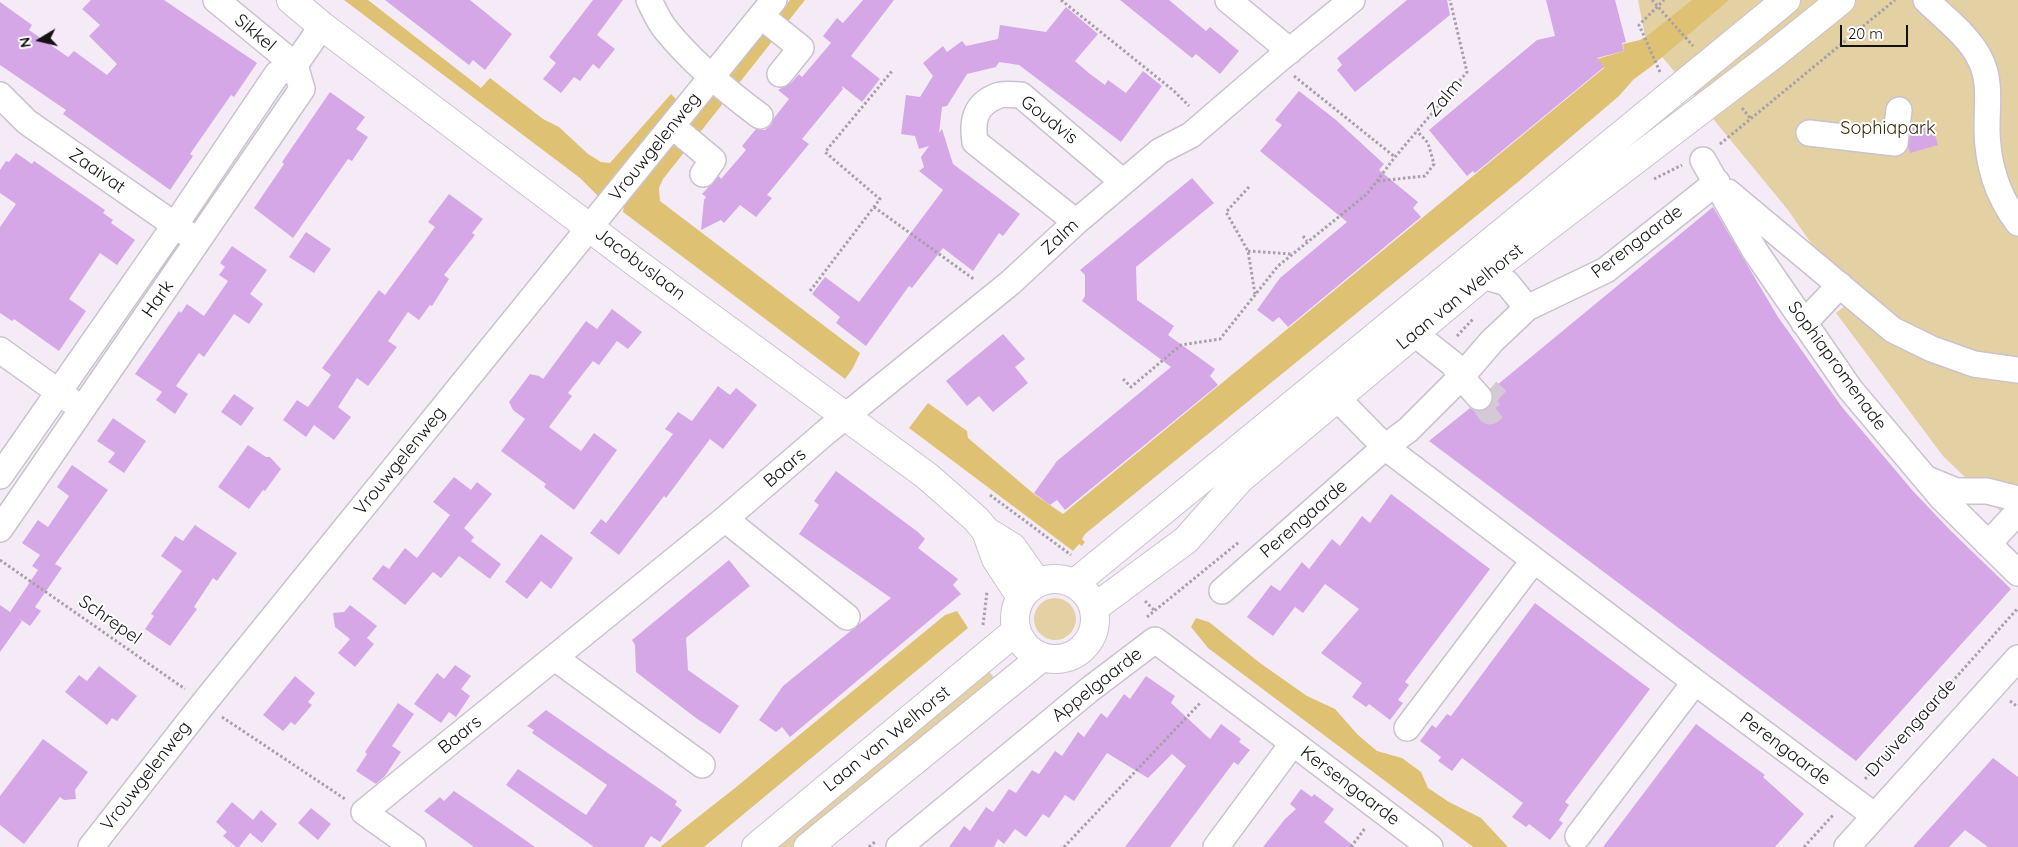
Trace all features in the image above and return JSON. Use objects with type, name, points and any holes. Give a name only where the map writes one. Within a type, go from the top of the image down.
[{"type":"main road","name":"Jacobuslaan","points":[[291,0],[322,26],[927,476],[976,519],[986,531],[1012,548],[1029,590]]},
{"type":"main road","name":"Laan van Welhorst","points":[[1075,583],[1786,0]]},
{"type":"main road","name":"Laan van Welhorst","points":[[1094,608],[1186,540],[1240,480],[1421,329],[1495,279],[1511,254],[1774,54],[1841,0]]},
{"type":"main road","points":[[1060,579],[1075,583],[1087,594],[1094,608],[1095,626],[1088,642],[1068,657],[1059,659],[1042,657],[1026,646],[1016,630],[1016,610],[1029,590],[1045,580],[1060,579]]},
{"type":"main road","name":"Laan van Welhorst","points":[[756,847],[1016,630]]},
{"type":"main road","name":"Laan van Welhorst","points":[[813,846],[1042,657]]},
{"type":"street","name":"Sikkel","points":[[216,0],[295,65]]},
{"type":"street","name":"Vrouwgelenweg","points":[[649,0],[665,30],[722,85]]},
{"type":"street","points":[[1228,0],[1283,56]]},
{"type":"street","name":"Zalm","points":[[846,417],[996,295],[1076,222],[1160,151],[1191,135],[1352,0]]},
{"type":"street","points":[[1926,0],[1966,39],[1980,58],[1988,80],[1987,129],[1989,157],[1994,180],[2006,207],[2018,223]]},
{"type":"street","name":"Vrouwgelenweg","points":[[91,847],[202,704],[591,227],[682,134],[722,85],[772,18]]},
{"type":"street","points":[[772,18],[801,48],[780,74]]},
{"type":"street","name":"Hark","points":[[0,476],[175,225],[276,74],[295,65],[322,26]]},
{"type":"street","name":"Hark","points":[[0,529],[302,89],[295,65]]},
{"type":"street","points":[[722,85],[760,116]]},
{"type":"street","name":"Zaaivat","points":[[0,95],[27,122],[198,241]]},
{"type":"street","name":"Goudvis","points":[[1076,222],[975,142],[972,124],[980,107],[997,95],[1021,95],[1123,182]]},
{"type":"street","points":[[1809,132],[1894,143],[1899,110]]},
{"type":"street","points":[[682,134],[713,160],[703,174]]},
{"type":"street","name":"Sophiapromenade","points":[[1703,160],[1755,251],[1850,389],[1925,478],[2018,573]]},
{"type":"street","points":[[1717,182],[1893,330],[1932,349],[1974,364],[2018,370]]},
{"type":"street","name":"Perengaarde","points":[[1222,590],[1385,447],[1408,430],[1464,373],[1492,341],[1527,308],[1606,270],[1717,182]]},
{"type":"street","points":[[1495,279],[1527,308]]},
{"type":"street","points":[[1804,323],[1840,285]]},
{"type":"street","points":[[1421,329],[1484,394]]},
{"type":"street","points":[[0,350],[82,409]]},
{"type":"street","name":"Perengaarde","points":[[1337,398],[1385,447],[1875,816]]},
{"type":"street","name":"Baars","points":[[364,812],[725,519],[846,417]]},
{"type":"street","points":[[1925,478],[1956,490],[1987,491],[2018,499]]},
{"type":"street","points":[[1988,544],[2018,512]]},
{"type":"street","points":[[725,519],[847,617]]},
{"type":"street","points":[[1407,728],[1534,560]]},
{"type":"street","name":"Appelgaarde","points":[[899,847],[1089,690],[1155,640],[1293,743]]},
{"type":"street","points":[[555,658],[702,765]]},
{"type":"street","name":"Druivengaarde","points":[[1847,847],[2018,658]]},
{"type":"street","points":[[1578,836],[1695,682]]},
{"type":"street","points":[[1216,847],[1293,743]]},
{"type":"street","name":"Kersengaarde","points":[[1293,743],[1430,847]]},
{"type":"street","points":[[364,812],[413,847]]},
{"type":"path","points":[[1061,0],[1174,91],[1206,122]]},
{"type":"path","name":"Zalm","points":[[1123,379],[1131,387],[1181,345],[1220,339],[1278,266],[1367,194],[1395,157],[1467,72],[1450,0]]},
{"type":"path","points":[[1652,0],[1691,44]]},
{"type":"path","points":[[1658,69],[1639,24],[1664,0]]},
{"type":"path","points":[[1283,56],[1395,157]]},
{"type":"path","points":[[810,291],[880,199],[825,152],[892,71]]},
{"type":"path","points":[[1377,181],[1425,176],[1434,164],[1428,143],[1417,131]]},
{"type":"path","points":[[1249,187],[1226,212],[1248,251],[1255,295]]},
{"type":"path","points":[[874,208],[996,295]]},
{"type":"path","points":[[1303,236],[1307,241]]},
{"type":"path","points":[[1248,251],[1292,254]]},
{"type":"path","name":"Schrepel","points":[[0,560],[179,684],[202,704]]},
{"type":"path","name":"Druivengaarde","points":[[1804,847],[2018,608]]},
{"type":"path","points":[[1064,847],[1217,686]]},
{"type":"path","points":[[202,704],[364,812]]},
{"type":"green space","name":"Sophiapark","points":[[1638,0],[2018,0],[2018,528],[1943,456],[1836,313],[1851,301],[1788,210],[1645,36]]},
{"type":"green space","points":[[1059,598],[1067,601],[1073,607],[1076,619],[1073,631],[1067,637],[1051,640],[1043,637],[1037,631],[1034,615],[1037,607],[1043,601]]},
{"type":"green space","points":[[986,668],[996,680],[794,847],[769,847]]},
{"type":"shaded area","points":[[344,0],[368,0],[481,88],[490,78],[543,119],[559,127],[588,154],[601,162],[610,163],[671,94],[677,100],[599,197],[580,178]]},
{"type":"shaded area","points":[[790,0],[805,0],[663,179],[659,188],[660,201],[860,353],[845,379],[623,212],[624,205]]},
{"type":"shaded area","points":[[1692,0],[1729,0],[1633,80],[1619,96],[1518,182],[1085,534],[1082,539],[1085,542],[1082,546],[1079,544],[1073,551],[909,428],[928,403],[967,431],[968,438],[1034,494],[1063,514],[1604,68],[1597,59],[1624,51],[1623,44],[1640,40],[1647,36]]},
{"type":"shaded area","points":[[957,611],[968,628],[704,847],[660,847],[735,788],[945,615]]},
{"type":"shaded area","points":[[1196,618],[1209,622],[1260,663],[1307,696],[1335,709],[1358,735],[1377,751],[1402,758],[1421,772],[1428,788],[1449,802],[1481,818],[1508,847],[1473,847],[1208,648],[1191,627]]},
{"type":"building","points":[[91,0],[164,0],[257,63],[234,97],[231,95],[190,154],[193,156],[170,190],[63,114],[66,110],[0,65],[0,2],[32,25],[29,30],[68,57],[74,51],[107,75],[117,64],[89,36],[100,25],[82,9]]},
{"type":"building","points":[[385,0],[470,0],[512,34],[485,70],[473,60],[469,65]]},
{"type":"building","points":[[593,0],[623,0],[597,35],[615,49],[599,69],[593,64],[580,81],[574,77],[561,93],[543,79],[556,63],[549,57]]},
{"type":"building","points":[[863,0],[894,0],[851,56],[880,79],[862,102],[842,86],[843,89],[802,139],[809,144],[767,195],[772,198],[756,217],[740,205],[724,223],[721,220],[701,230],[704,200],[706,197],[702,194],[719,176],[721,179],[746,150],[742,146],[756,129],[765,130],[771,125],[774,118],[789,99],[778,90],[791,83],[799,74],[802,77],[831,43],[823,36],[837,18],[843,23]]},
{"type":"building","points":[[1120,0],[1169,0],[1206,31],[1210,27],[1239,51],[1220,74],[1196,54],[1192,58]]},
{"type":"building","points":[[1407,0],[1447,0],[1450,15],[1355,92],[1337,70],[1342,65],[1337,58]]},
{"type":"building","points":[[1546,0],[1615,0],[1626,42],[1622,43],[1624,51],[1597,58],[1604,67],[1475,173],[1473,171],[1467,176],[1429,130],[1537,40],[1555,36]]},
{"type":"building","points":[[1066,7],[1098,34],[1075,61],[1090,74],[1105,85],[1108,80],[1126,93],[1143,71],[1162,86],[1121,142],[1019,65],[999,62],[996,67],[967,74],[947,106],[942,107],[939,133],[942,129],[953,164],[1020,214],[1003,236],[999,233],[973,271],[943,248],[912,288],[909,286],[866,346],[836,323],[840,317],[812,294],[825,277],[859,302],[943,190],[919,171],[924,167],[921,157],[929,146],[919,149],[915,136],[901,134],[906,95],[920,97],[933,76],[923,63],[943,46],[947,52],[962,41],[966,46],[998,39],[1000,25],[1046,32]]},
{"type":"building","points":[[1299,91],[1336,120],[1384,164],[1379,170],[1418,202],[1413,208],[1421,217],[1288,327],[1279,317],[1273,322],[1257,310],[1280,278],[1347,222],[1260,151],[1282,125],[1275,120]]},
{"type":"building","points":[[330,92],[365,117],[356,129],[368,137],[352,161],[348,159],[293,238],[254,208],[284,164],[282,162]]},
{"type":"building","points":[[1931,122],[1938,145],[1910,153],[1908,147],[1911,127]]},
{"type":"building","points":[[16,153],[32,164],[34,161],[105,210],[103,213],[113,220],[111,223],[135,240],[117,265],[100,253],[69,299],[86,311],[59,351],[14,319],[12,321],[0,313],[0,227],[16,204],[0,193],[0,170],[6,161],[9,162]]},
{"type":"building","points":[[1192,178],[1214,203],[1136,267],[1137,300],[1174,326],[1168,335],[1215,369],[1210,376],[1218,385],[1065,510],[1057,500],[1050,505],[1034,493],[1057,461],[1171,367],[1082,301],[1085,296],[1085,275],[1080,270]]},
{"type":"building","points":[[449,194],[483,219],[472,233],[475,235],[444,275],[449,279],[432,306],[430,305],[419,320],[408,312],[388,341],[397,347],[368,386],[357,378],[338,407],[351,417],[334,440],[314,425],[306,437],[283,420],[297,400],[308,407],[331,375],[322,368],[379,290],[385,295],[435,227],[428,222]]},
{"type":"building","points":[[1713,207],[1778,317],[1842,407],[1913,491],[2011,589],[1856,761],[1429,441],[1470,408],[1475,411],[1482,411],[1488,408],[1493,401],[1491,390]]},
{"type":"building","points":[[306,232],[331,249],[314,273],[289,257]]},
{"type":"building","points":[[232,246],[267,270],[250,294],[263,304],[249,324],[234,314],[204,357],[199,353],[176,386],[188,394],[175,414],[156,400],[162,392],[135,374],[179,311],[181,313],[187,304],[204,316],[228,281],[219,275],[225,267],[220,263]]},
{"type":"building","points":[[612,309],[642,332],[628,349],[617,341],[599,365],[593,361],[568,393],[572,396],[549,427],[581,451],[594,433],[617,450],[574,510],[544,487],[546,484],[501,451],[525,419],[513,410],[509,402],[530,374],[543,379],[586,321],[597,329]]},
{"type":"building","points":[[1003,334],[1025,359],[1015,367],[1028,383],[993,412],[979,396],[967,406],[946,381]]},
{"type":"building","points":[[718,386],[730,395],[736,388],[757,405],[723,449],[710,439],[666,498],[664,496],[619,555],[590,533],[601,519],[606,523],[673,434],[665,429],[678,412],[692,421]]},
{"type":"building","points":[[234,394],[254,408],[241,426],[221,412]]},
{"type":"building","points":[[113,418],[146,441],[124,473],[108,462],[115,453],[97,441]]},
{"type":"building","points":[[248,445],[266,457],[270,457],[281,469],[249,509],[218,487]]},
{"type":"building","points":[[72,465],[108,490],[55,564],[62,568],[35,607],[41,611],[30,626],[17,617],[22,621],[0,652],[0,605],[10,612],[38,570],[32,566],[40,555],[22,543],[38,520],[48,527],[69,496],[57,487]]},
{"type":"building","points":[[836,471],[918,532],[925,539],[918,548],[958,579],[953,585],[961,594],[790,737],[782,727],[776,732],[759,720],[783,686],[891,598],[799,534],[819,505],[814,501]]},
{"type":"building","points":[[454,477],[471,490],[477,482],[492,494],[464,528],[474,537],[471,541],[501,564],[490,579],[459,556],[441,578],[433,572],[405,605],[372,579],[383,565],[389,569],[405,548],[417,558],[450,515],[433,502]]},
{"type":"building","points":[[1391,494],[1490,569],[1405,682],[1409,685],[1398,700],[1403,703],[1390,720],[1369,704],[1366,707],[1352,697],[1362,683],[1321,653],[1359,609],[1325,584],[1303,613],[1295,607],[1273,636],[1247,617],[1271,585],[1280,591],[1302,562],[1309,569],[1332,539],[1340,546],[1362,516],[1370,523]]},
{"type":"building","points":[[195,525],[237,553],[217,581],[213,578],[194,607],[197,609],[170,646],[145,629],[154,616],[151,614],[182,571],[161,556],[175,536],[183,541]]},
{"type":"building","points":[[541,534],[573,558],[551,589],[541,581],[527,599],[505,582]]},
{"type":"building","points":[[729,560],[750,586],[686,638],[688,670],[739,706],[720,734],[636,672],[635,645],[632,640]]},
{"type":"building","points":[[1535,603],[1650,689],[1565,802],[1569,805],[1559,820],[1563,823],[1550,840],[1529,824],[1526,827],[1512,817],[1523,803],[1462,758],[1452,771],[1438,761],[1441,757],[1420,741],[1432,725],[1436,728],[1447,714],[1451,716]]},
{"type":"building","points":[[350,605],[377,626],[367,638],[374,644],[355,667],[338,653],[350,639],[335,627],[333,613],[344,612]]},
{"type":"building","points":[[455,665],[471,676],[461,689],[470,696],[456,717],[449,712],[441,723],[414,704],[437,673],[444,679]]},
{"type":"building","points":[[99,666],[137,696],[117,721],[112,718],[107,725],[65,692],[79,675],[87,681]]},
{"type":"building","points":[[295,676],[315,693],[308,702],[312,705],[295,725],[291,722],[283,731],[263,715]]},
{"type":"building","points":[[1146,676],[1175,696],[1171,703],[1210,739],[1221,724],[1241,739],[1239,742],[1250,750],[1238,765],[1234,762],[1170,847],[1125,847],[1186,766],[1172,754],[1148,778],[1107,753],[1074,801],[1065,795],[1049,818],[1043,814],[1026,837],[1015,829],[1004,844],[998,839],[994,847],[949,847],[964,826],[970,831],[986,807],[993,812],[1009,789],[1016,793],[1032,770],[1039,774],[1055,751],[1062,756],[1078,732],[1084,737],[1101,713],[1107,718],[1124,694],[1130,699]]},
{"type":"building","points":[[398,703],[414,714],[392,746],[401,752],[385,776],[376,784],[356,771],[367,754],[365,752]]},
{"type":"building","points":[[546,710],[677,801],[675,805],[682,810],[660,842],[651,836],[644,847],[594,847],[506,785],[518,769],[586,815],[607,785],[532,733],[534,730],[527,726]]},
{"type":"building","points":[[1696,724],[1765,775],[1763,777],[1804,814],[1775,847],[1603,847]]},
{"type":"building","points":[[43,739],[88,772],[75,790],[76,799],[64,800],[60,797],[24,844],[0,825],[0,796]]},
{"type":"building","points":[[1993,758],[2018,777],[2018,847],[1988,847],[1965,830],[1949,847],[1913,847]]},
{"type":"building","points":[[1301,789],[1312,797],[1314,794],[1334,809],[1324,822],[1355,847],[1263,847],[1285,819],[1296,809],[1290,804]]},
{"type":"building","points":[[454,791],[535,847],[474,847],[424,811],[440,797],[444,801]]},
{"type":"building","points":[[232,802],[253,820],[261,810],[277,824],[262,843],[250,833],[239,847],[236,847],[223,836],[227,832],[216,822]]},
{"type":"building","points":[[311,808],[331,824],[318,840],[298,823]]},
{"type":"tunnel","points":[[1479,397],[1490,412],[1501,403],[1488,391]]}]
